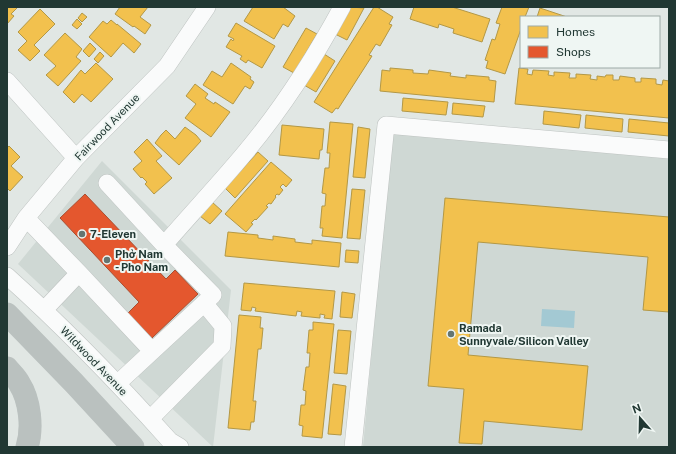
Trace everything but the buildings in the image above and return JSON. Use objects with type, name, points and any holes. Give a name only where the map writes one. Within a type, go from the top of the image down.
[{"type":"highway","points":[[7,314],[133,447]]},
{"type":"highway","points":[[7,368],[20,383],[30,412],[29,440],[27,447]]},
{"type":"street","name":"Fairwood Avenue","points":[[7,247],[26,218],[76,158],[167,66],[207,7]]},
{"type":"street","points":[[164,245],[245,153],[293,89],[322,43],[342,7]]},
{"type":"street","points":[[7,81],[76,158]]},
{"type":"street","points":[[352,447],[386,125],[669,150]]},
{"type":"street","points":[[107,183],[164,245],[213,295],[118,383]]},
{"type":"street","points":[[26,218],[80,273],[152,352]]},
{"type":"street","points":[[44,310],[80,273]]},
{"type":"street","name":"Wildwood Avenue","points":[[7,276],[118,383],[170,441],[180,447]]},
{"type":"street","points":[[150,419],[222,346],[223,326],[204,304]]},
{"type":"shaded area","points":[[392,131],[669,158],[669,447],[363,447]]},
{"type":"shaded area","points":[[102,161],[231,290],[213,447],[18,264]]},
{"type":"water","points":[[542,309],[575,311],[574,328],[541,326]]},
{"type":"place","name":"7-Eleven","points":[[82,234]]},
{"type":"place","name":"Phở Nam - Pho Nam","points":[[107,260]]},
{"type":"place","name":"Ramada Sunnyvale/Silicon Valley","points":[[451,334]]}]
